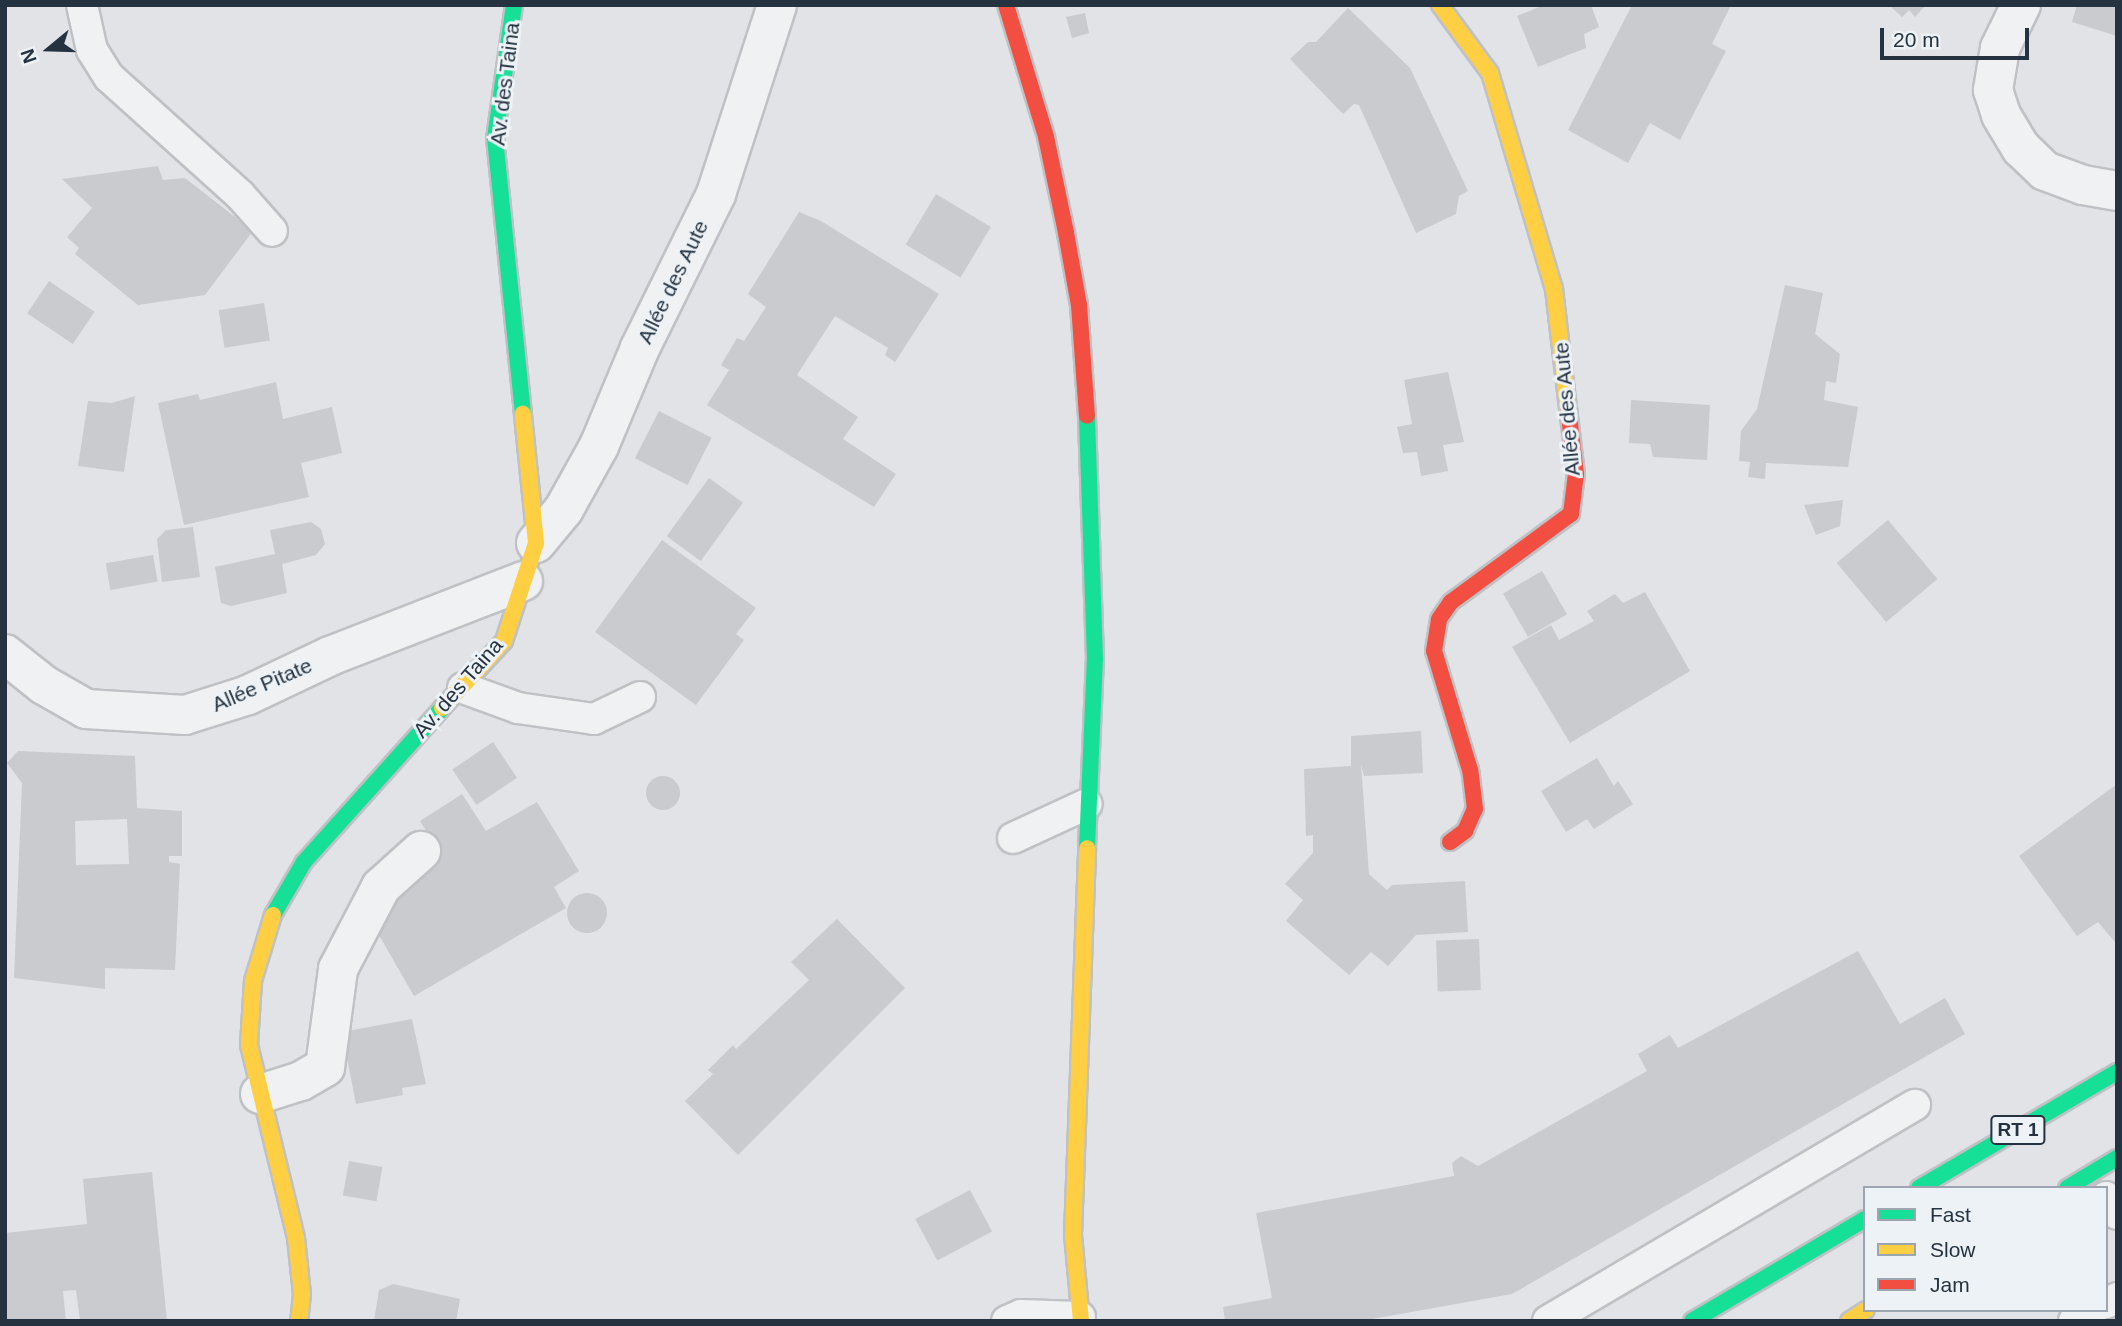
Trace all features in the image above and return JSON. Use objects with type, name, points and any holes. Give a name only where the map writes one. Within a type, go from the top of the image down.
[{"type":"street","name":"Av. des Taina","points":[[299,1321],[302,1294],[296,1238],[249,1045],[253,981],[270,922],[304,862],[504,641],[536,543],[496,152],[514,5]]},
{"type":"street","name":"Allée des Aute","points":[[536,543],[564,509],[599,446],[640,348],[716,194],[777,5]]},
{"type":"street","points":[[1006,5],[1046,136],[1079,306],[1095,659],[1087,804],[1073,1235],[1081,1319]]},
{"type":"street","name":"Allée des Aute","points":[[1440,5],[1490,73],[1523,178],[1554,289],[1576,474],[1571,514],[1451,601],[1438,619],[1434,651],[1470,770],[1475,809],[1465,831],[1450,842]]},
{"type":"street","points":[[2021,5],[2000,48],[1993,90],[2001,115],[2021,148],[2046,171],[2083,185],[2117,191]]},
{"type":"street","name":"Allée Pitate","points":[[9,660],[86,709],[185,715],[248,695],[330,656],[523,580]]},
{"type":"street","points":[[260,1094],[301,1081],[326,1067],[338,970],[382,887],[421,851]]},
{"type":"street","name":"RT 1","points":[[1922,1186],[2117,1072]]},
{"type":"street","points":[[2091,1186],[2117,1158]]},
{"type":"street","points":[[1692,1321],[1863,1220]]},
{"type":"lane","points":[[82,5],[92,50],[109,77],[240,195],[272,231]]},
{"type":"lane","points":[[463,688],[518,708],[594,719],[640,697]]},
{"type":"lane","points":[[1013,838],[1087,804]]},
{"type":"lane","points":[[1548,1321],[1915,1105]]},
{"type":"lane","points":[[2074,1321],[2090,1312]]},
{"type":"lane","points":[[1007,1321],[1021,1315],[1081,1319]]},
{"type":"building","points":[[1544,5],[1591,5],[1599,27],[1584,34],[1586,48],[1538,67],[1517,16]]},
{"type":"building","points":[[1632,5],[1731,5],[1712,44],[1726,51],[1680,140],[1650,123],[1628,163],[1568,130]]},
{"type":"building","points":[[1889,5],[1926,5],[1915,17],[1909,10],[1902,17]]},
{"type":"building","points":[[2077,5],[2117,5],[2117,36],[2072,22]]},
{"type":"building","points":[[1348,8],[1410,68],[1468,191],[1459,196],[1456,214],[1416,233],[1359,105],[1354,104],[1343,114],[1290,59],[1308,42],[1316,42]]},
{"type":"building","points":[[1085,13],[1089,33],[1072,38],[1066,17]]},
{"type":"building","points":[[158,166],[163,180],[185,178],[253,231],[205,295],[138,305],[75,254],[79,248],[67,237],[92,208],[62,179]]},
{"type":"building","points":[[936,194],[991,227],[960,278],[906,245]]},
{"type":"building","points":[[799,212],[821,221],[939,294],[895,362],[885,355],[888,348],[835,316],[797,375],[858,417],[843,439],[896,474],[874,507],[707,405],[729,370],[721,365],[737,338],[744,341],[766,307],[748,294]]},
{"type":"building","points":[[49,281],[95,312],[73,344],[27,313]]},
{"type":"building","points":[[1785,285],[1823,293],[1815,334],[1840,354],[1836,383],[1826,381],[1824,400],[1858,407],[1848,467],[1766,463],[1765,479],[1748,477],[1750,462],[1739,461],[1741,431],[1757,409]]},
{"type":"building","points":[[264,303],[270,341],[225,348],[219,310]]},
{"type":"building","points":[[1448,372],[1464,442],[1443,445],[1448,471],[1421,476],[1417,452],[1403,453],[1397,427],[1412,424],[1404,380]]},
{"type":"building","points":[[276,382],[283,419],[332,407],[342,453],[301,463],[309,497],[184,525],[158,403],[198,394],[200,400]]},
{"type":"building","points":[[135,396],[124,472],[78,466],[88,401],[112,403]]},
{"type":"building","points":[[1631,400],[1710,405],[1707,460],[1653,457],[1650,444],[1629,443]]},
{"type":"building","points":[[659,411],[712,438],[688,485],[635,458]]},
{"type":"building","points":[[709,478],[743,503],[701,561],[667,536]]},
{"type":"building","points":[[1843,500],[1840,526],[1816,535],[1804,505]]},
{"type":"building","points":[[1888,520],[1937,579],[1886,622],[1837,563]]},
{"type":"building","points":[[311,522],[321,529],[325,544],[316,555],[282,564],[287,593],[231,606],[221,603],[215,567],[275,554],[270,530]]},
{"type":"building","points":[[193,527],[200,577],[162,582],[157,539],[166,530]]},
{"type":"building","points":[[662,540],[756,608],[736,634],[744,640],[696,705],[595,632]]},
{"type":"building","points":[[153,555],[158,582],[110,590],[106,563]]},
{"type":"building","points":[[1542,571],[1567,614],[1528,637],[1503,594]]},
{"type":"building","points":[[1645,592],[1690,671],[1570,743],[1512,647],[1551,625],[1559,640],[1594,621],[1587,611],[1615,594],[1623,603]]},
{"type":"building","points":[[1421,731],[1423,773],[1364,776],[1361,764],[1369,874],[1387,890],[1392,885],[1465,881],[1468,932],[1416,935],[1388,966],[1371,952],[1349,975],[1286,921],[1303,900],[1285,884],[1313,853],[1313,835],[1306,836],[1304,769],[1351,766],[1351,736]]},
{"type":"building","points":[[493,742],[517,778],[476,805],[452,769]]},
{"type":"building","points":[[18,751],[135,756],[137,808],[182,811],[182,856],[169,856],[169,862],[180,864],[175,970],[105,968],[105,989],[14,978],[22,783],[7,763]],"holes":[[[127,819],[129,864],[76,865],[75,821]]]},
{"type":"building","points":[[1597,758],[1614,786],[1618,781],[1633,804],[1594,829],[1587,819],[1566,832],[1541,791]]},
{"type":"building","points":[[663,776],[675,781],[680,793],[675,805],[663,810],[651,805],[646,793],[651,781]]},
{"type":"building","points":[[2117,784],[2115,942],[2098,922],[2077,936],[2019,856]]},
{"type":"building","points":[[462,794],[486,831],[537,802],[579,871],[554,887],[566,908],[414,996],[368,916],[398,899],[391,889],[442,857],[420,821]]},
{"type":"building","points":[[587,893],[601,899],[607,913],[601,927],[587,933],[573,927],[567,913],[573,899]]},
{"type":"building","points":[[837,919],[905,988],[738,1155],[685,1101],[713,1074],[708,1070],[733,1045],[736,1049],[809,980],[791,962]]},
{"type":"building","points":[[1479,939],[1481,990],[1438,991],[1436,941]]},
{"type":"building","points":[[1858,951],[1900,1024],[1945,998],[1965,1034],[1512,1294],[1361,1321],[1225,1321],[1223,1307],[1272,1298],[1256,1213],[1454,1176],[1452,1163],[1461,1156],[1478,1166],[1647,1071],[1638,1054],[1670,1035],[1678,1048]]},
{"type":"building","points":[[412,1019],[426,1084],[402,1088],[403,1095],[356,1104],[342,1032]]},
{"type":"building","points":[[349,1161],[382,1167],[376,1201],[343,1195]]},
{"type":"building","points":[[152,1172],[167,1321],[80,1321],[76,1290],[63,1291],[66,1321],[5,1321],[5,1233],[87,1224],[83,1179]]},
{"type":"building","points":[[970,1190],[992,1231],[937,1261],[915,1219]]},
{"type":"building","points":[[393,1284],[460,1299],[456,1321],[374,1321],[379,1290]]},
{"type":"traffic: fast","points":[[514,5],[495,138],[523,414]]},
{"type":"traffic: fast","points":[[1087,416],[1095,659],[1087,848]]},
{"type":"traffic: fast","points":[[273,915],[304,862],[442,708]]},
{"type":"traffic: fast","points":[[1922,1186],[2117,1072]]},
{"type":"traffic: fast","points":[[2070,1186],[2117,1158]]},
{"type":"traffic: fast","points":[[1692,1321],[1863,1220]]},
{"type":"traffic: slow","points":[[1440,5],[1490,73],[1554,289],[1568,408]]},
{"type":"traffic: slow","points":[[442,708],[504,641],[536,543],[523,414]]},
{"type":"traffic: slow","points":[[1081,1321],[1073,1235],[1087,848]]},
{"type":"traffic: slow","points":[[273,915],[253,981],[249,1045],[296,1238],[302,1294],[299,1321]]},
{"type":"traffic: slow","points":[[1849,1321],[1863,1312]]},
{"type":"traffic: jam","points":[[1006,5],[1046,137],[1066,233],[1079,305],[1087,416]]},
{"type":"traffic: jam","points":[[1450,842],[1465,831],[1475,809],[1470,770],[1434,651],[1439,619],[1451,602],[1571,514],[1576,474],[1568,408]]}]
